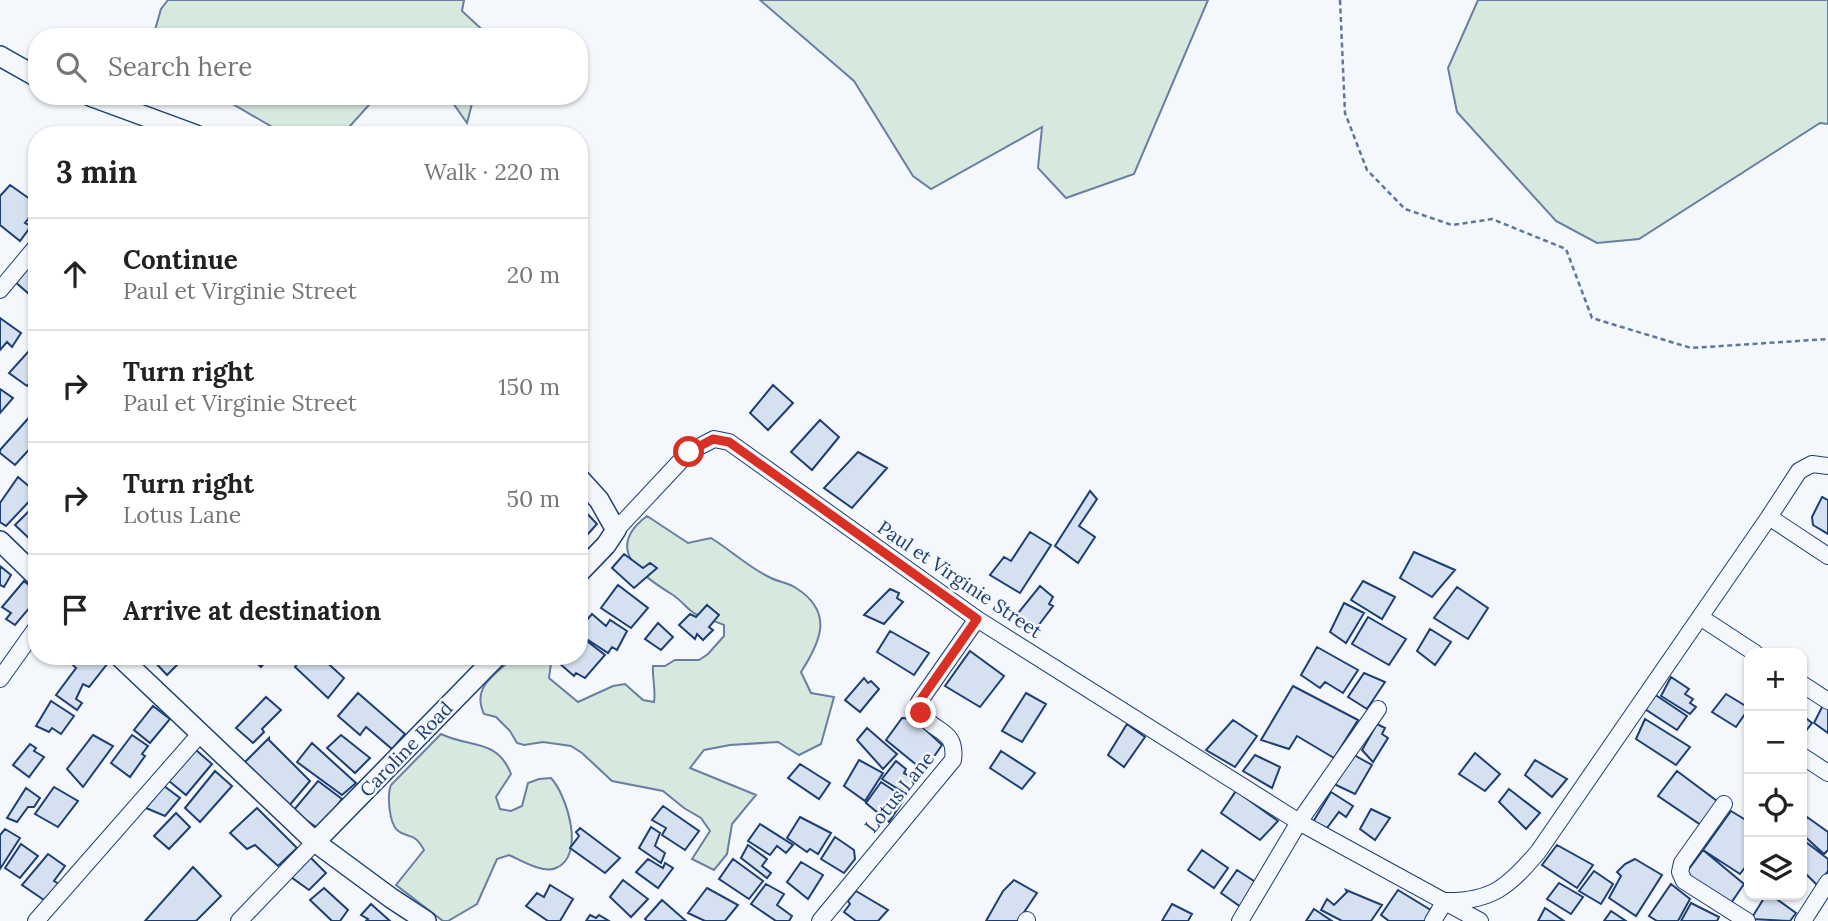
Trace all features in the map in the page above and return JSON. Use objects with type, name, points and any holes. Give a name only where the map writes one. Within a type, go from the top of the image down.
[{"type":"main road","points":[[0,56],[28,72]]},
{"type":"main road","points":[[114,105],[172,126]]},
{"type":"main road","points":[[588,488],[599,500],[616,530],[588,564]]},
{"type":"main road","points":[[0,541],[28,568]]},
{"type":"main road","points":[[128,665],[315,842],[426,921]]},
{"type":"main road","name":"Caroline Road","points":[[315,842],[488,665]]},
{"type":"street","points":[[0,290],[28,256]]},
{"type":"street","name":"Paul et Virginie Street","points":[[616,530],[689,452],[713,439],[729,442],[977,619],[1299,822],[1480,921]]},
{"type":"street","points":[[1433,921],[1445,901],[1468,902],[1494,892],[1515,879],[1538,852],[1799,471],[1812,464],[1828,467]]},
{"type":"street","points":[[1769,517],[1828,556]]},
{"type":"street","points":[[1700,617],[1747,648]]},
{"type":"street","name":"Lotus Lane","points":[[820,921],[953,760],[954,748],[949,736],[930,725],[921,713],[919,702],[977,619]]},
{"type":"street","points":[[0,679],[28,640]]},
{"type":"street","points":[[1807,687],[1828,701]]},
{"type":"street","points":[[1240,921],[1299,822],[1378,709]]},
{"type":"street","points":[[36,921],[200,734]]},
{"type":"street","points":[[1807,759],[1828,773]]},
{"type":"street","points":[[1724,804],[1682,863],[1680,872],[1685,881],[1747,921]]},
{"type":"street","points":[[239,921],[315,842]]},
{"type":"street","points":[[1803,921],[1828,882]]},
{"type":"path","points":[[1340,0],[1345,113],[1367,170],[1405,209],[1452,225],[1492,219],[1566,249],[1592,318],[1691,348],[1828,339]]},
{"type":"shaded area","points":[[168,0],[464,0],[462,11],[480,28],[156,28],[161,9]]},
{"type":"shaded area","points":[[760,0],[1208,0],[1134,174],[1066,198],[1038,168],[1042,127],[931,189],[913,176],[854,81]]},
{"type":"shaded area","points":[[1478,0],[1828,0],[1828,124],[1820,123],[1639,239],[1597,243],[1556,221],[1457,112],[1448,68]]},
{"type":"shaded area","points":[[234,105],[369,105],[350,126],[271,126]]},
{"type":"shaded area","points":[[454,105],[472,105],[467,123]]},
{"type":"shaded area","points":[[647,516],[688,543],[711,538],[763,574],[796,588],[808,597],[820,617],[818,638],[801,672],[811,693],[834,697],[821,744],[799,755],[778,742],[730,745],[704,750],[690,768],[756,795],[732,824],[727,854],[714,870],[692,859],[710,831],[701,818],[663,791],[612,781],[571,746],[543,742],[524,745],[517,743],[496,717],[484,714],[481,704],[483,688],[505,665],[551,665],[549,678],[578,702],[613,686],[625,684],[643,700],[654,702],[653,666],[665,666],[675,660],[699,660],[724,636],[724,625],[691,611],[639,570],[627,550],[628,539],[634,528]]},
{"type":"shaded area","points":[[441,734],[490,749],[505,763],[511,774],[496,797],[500,809],[511,811],[522,806],[528,783],[551,778],[568,811],[572,839],[565,861],[556,868],[539,868],[509,855],[497,859],[477,904],[448,921],[443,921],[396,885],[424,850],[417,840],[401,833],[394,826],[389,802],[391,785]]},
{"type":"building","points":[[10,185],[28,198],[28,219],[25,223],[28,224],[28,230],[20,241],[0,225],[0,196]]},
{"type":"building","points":[[24,265],[28,268],[28,293],[13,280]]},
{"type":"building","points":[[0,318],[21,333],[12,347],[7,342],[0,350]]},
{"type":"building","points":[[28,352],[28,385],[9,373]]},
{"type":"building","points":[[773,385],[793,403],[768,430],[750,413]]},
{"type":"building","points":[[0,389],[13,398],[0,413]]},
{"type":"building","points":[[28,419],[28,451],[15,465],[0,453]]},
{"type":"building","points":[[820,420],[839,437],[812,470],[791,452]]},
{"type":"building","points":[[858,452],[887,468],[852,508],[824,488]]},
{"type":"building","points":[[18,477],[28,485],[28,503],[6,526],[0,522],[0,503]]},
{"type":"building","points":[[1090,491],[1097,499],[1079,526],[1095,537],[1078,563],[1055,546]]},
{"type":"building","points":[[1822,497],[1828,500],[1828,534],[1813,525],[1812,517]]},
{"type":"building","points":[[28,512],[28,537],[15,525]]},
{"type":"building","points":[[588,514],[597,524],[588,534]]},
{"type":"building","points":[[1030,532],[1051,545],[1020,593],[990,575],[1004,557],[1011,561]]},
{"type":"building","points":[[1414,552],[1455,570],[1432,597],[1400,578]]},
{"type":"building","points":[[624,554],[643,568],[650,563],[657,568],[634,588],[612,568]]},
{"type":"building","points":[[0,566],[11,575],[4,587],[0,585]]},
{"type":"building","points":[[24,581],[28,584],[28,610],[15,625],[6,619],[11,613],[2,607]]},
{"type":"building","points":[[1363,581],[1395,597],[1382,619],[1351,600]]},
{"type":"building","points":[[618,585],[648,608],[631,628],[601,608]]},
{"type":"building","points":[[1040,586],[1053,597],[1049,604],[1053,606],[1035,630],[1015,617]]},
{"type":"building","points":[[1457,587],[1488,608],[1468,639],[1434,618]]},
{"type":"building","points":[[890,589],[899,593],[897,598],[903,602],[884,624],[864,615]]},
{"type":"building","points":[[1344,603],[1364,613],[1346,643],[1330,632]]},
{"type":"building","points":[[707,605],[719,615],[709,627],[713,630],[703,640],[697,634],[695,639],[679,625],[690,614],[696,617]]},
{"type":"building","points":[[592,614],[606,626],[610,620],[627,631],[617,650],[612,647],[608,653],[588,640],[588,619]]},
{"type":"building","points":[[1368,617],[1406,639],[1389,665],[1352,644]]},
{"type":"building","points":[[658,623],[673,637],[661,650],[645,639]]},
{"type":"building","points":[[1430,629],[1451,642],[1435,665],[1417,651]]},
{"type":"building","points":[[890,631],[929,653],[914,675],[877,652]]},
{"type":"building","points":[[588,642],[605,655],[585,678],[576,673],[574,676],[561,665],[588,665]]},
{"type":"building","points":[[1317,647],[1358,670],[1343,693],[1325,682],[1320,688],[1301,675]]},
{"type":"building","points":[[970,651],[1004,676],[980,707],[945,686]]},
{"type":"building","points":[[73,665],[106,665],[89,687],[83,684],[76,699],[82,703],[77,710],[56,695],[76,668]]},
{"type":"building","points":[[158,665],[177,665],[167,675]]},
{"type":"building","points":[[330,665],[344,678],[328,698],[295,667]]},
{"type":"building","points":[[1364,673],[1385,682],[1367,709],[1348,697]]},
{"type":"building","points":[[1671,677],[1689,689],[1685,694],[1693,699],[1690,703],[1696,707],[1690,714],[1661,696]]},
{"type":"building","points":[[864,678],[879,689],[860,712],[845,700]]},
{"type":"building","points":[[1293,686],[1358,720],[1334,758],[1297,736],[1289,749],[1261,740]]},
{"type":"building","points":[[1651,692],[1687,716],[1677,730],[1645,709]]},
{"type":"building","points":[[358,693],[405,734],[392,749],[366,727],[360,735],[338,716]]},
{"type":"building","points":[[1026,693],[1046,704],[1022,742],[1002,731]]},
{"type":"building","points":[[1726,694],[1744,705],[1744,715],[1736,727],[1712,712]]},
{"type":"building","points":[[266,697],[281,710],[262,729],[264,732],[253,743],[236,728]]},
{"type":"building","points":[[51,701],[74,716],[61,734],[52,728],[49,732],[36,726]]},
{"type":"building","points":[[1824,703],[1828,705],[1828,733],[1814,723]]},
{"type":"building","points":[[153,706],[170,719],[150,743],[134,730]]},
{"type":"building","points":[[902,718],[914,719],[942,745],[924,771],[886,740]]},
{"type":"building","points":[[1645,719],[1690,747],[1676,765],[1636,739]]},
{"type":"building","points":[[1233,720],[1257,736],[1235,767],[1206,750]]},
{"type":"building","points":[[1127,724],[1145,737],[1124,767],[1108,755]]},
{"type":"building","points":[[1377,724],[1385,728],[1382,734],[1388,738],[1373,762],[1362,750]]},
{"type":"building","points":[[867,728],[897,754],[883,769],[857,740]]},
{"type":"building","points":[[93,735],[113,746],[83,787],[67,769]]},
{"type":"building","points":[[132,735],[148,746],[142,754],[145,756],[130,777],[111,763]]},
{"type":"building","points":[[341,735],[370,758],[355,773],[327,748]]},
{"type":"building","points":[[269,738],[310,781],[288,807],[242,765]]},
{"type":"building","points":[[312,743],[356,783],[342,795],[297,762]]},
{"type":"building","points":[[30,744],[36,748],[34,751],[44,757],[29,777],[13,765]]},
{"type":"building","points":[[196,750],[212,764],[186,795],[169,781]]},
{"type":"building","points":[[1001,751],[1035,773],[1022,789],[990,768]]},
{"type":"building","points":[[1475,753],[1500,774],[1485,791],[1459,774]]},
{"type":"building","points":[[1255,755],[1280,767],[1272,788],[1243,771]]},
{"type":"building","points":[[1354,755],[1372,765],[1355,794],[1334,784]]},
{"type":"building","points":[[859,760],[883,773],[865,801],[844,786]]},
{"type":"building","points":[[1535,760],[1567,779],[1552,797],[1525,775]]},
{"type":"building","points":[[896,761],[906,769],[904,773],[916,780],[906,794],[882,779]]},
{"type":"building","points":[[800,764],[830,783],[819,799],[788,778]]},
{"type":"building","points":[[215,771],[232,786],[200,822],[185,808]]},
{"type":"building","points":[[1677,771],[1717,801],[1701,825],[1658,796]]},
{"type":"building","points":[[318,781],[342,799],[319,829],[293,811]]},
{"type":"building","points":[[881,782],[905,798],[889,822],[866,803]]},
{"type":"building","points":[[164,786],[180,798],[165,816],[146,808]]},
{"type":"building","points":[[54,787],[78,801],[58,827],[35,814]]},
{"type":"building","points":[[26,788],[40,798],[34,807],[28,807],[17,822],[7,818]]},
{"type":"building","points":[[1509,789],[1540,813],[1526,829],[1499,802]]},
{"type":"building","points":[[1236,791],[1278,821],[1260,840],[1221,813]]},
{"type":"building","points":[[1331,792],[1353,806],[1346,817],[1339,812],[1327,828],[1313,822]]},
{"type":"building","points":[[663,806],[699,831],[685,850],[662,835],[666,828],[652,820]]},
{"type":"building","points":[[257,808],[297,848],[278,866],[255,845],[247,849],[230,833]]},
{"type":"building","points":[[1371,809],[1390,818],[1375,840],[1360,829]]},
{"type":"building","points":[[1731,811],[1744,819],[1744,869],[1740,874],[1703,850]]},
{"type":"building","points":[[176,813],[190,827],[169,849],[154,836]]},
{"type":"building","points":[[800,817],[831,833],[818,854],[810,849],[807,852],[787,838]]},
{"type":"building","points":[[1807,817],[1828,832],[1828,850],[1824,854],[1807,839]]},
{"type":"building","points":[[760,824],[793,845],[786,853],[777,846],[770,855],[748,841]]},
{"type":"building","points":[[651,827],[660,833],[655,846],[665,853],[661,863],[639,848]]},
{"type":"building","points":[[580,828],[620,858],[605,873],[570,848],[579,836],[576,832]]},
{"type":"building","points":[[5,829],[20,838],[0,869],[0,835]]},
{"type":"building","points":[[835,837],[854,850],[855,859],[844,873],[821,859]]},
{"type":"building","points":[[1807,843],[1828,859],[1828,871],[1817,885],[1807,875]]},
{"type":"building","points":[[21,844],[38,856],[20,878],[5,868]]},
{"type":"building","points":[[748,845],[767,859],[762,866],[771,873],[767,878],[741,858]]},
{"type":"building","points":[[1557,845],[1593,865],[1577,888],[1542,865]]},
{"type":"building","points":[[1202,850],[1228,868],[1214,888],[1188,870]]},
{"type":"building","points":[[1703,850],[1744,884],[1729,906],[1686,873]]},
{"type":"building","points":[[48,854],[65,866],[54,881],[59,884],[44,900],[22,885]]},
{"type":"building","points":[[309,856],[326,873],[309,890],[291,877]]},
{"type":"building","points":[[648,859],[663,868],[665,863],[673,868],[658,888],[636,872]]},
{"type":"building","points":[[733,859],[763,881],[749,899],[719,879]]},
{"type":"building","points":[[1635,859],[1662,875],[1636,916],[1609,898],[1621,876],[1617,872]]},
{"type":"building","points":[[801,862],[823,875],[808,899],[787,882]]},
{"type":"building","points":[[193,867],[221,896],[196,921],[145,921]]},
{"type":"building","points":[[1237,870],[1257,883],[1241,907],[1221,893]]},
{"type":"building","points":[[1594,871],[1613,884],[1601,904],[1579,891]]},
{"type":"building","points":[[623,880],[648,899],[631,917],[610,897]]},
{"type":"building","points":[[1014,880],[1037,893],[1018,921],[986,921],[1003,891]]},
{"type":"building","points":[[1559,883],[1583,897],[1571,914],[1547,899]]},
{"type":"building","points":[[766,884],[784,894],[777,905],[792,916],[789,921],[776,921],[751,904]]},
{"type":"building","points":[[1671,884],[1690,899],[1678,921],[1657,921],[1649,916]]},
{"type":"building","points":[[550,885],[573,899],[560,921],[548,921],[526,906],[537,893],[544,897]]},
{"type":"building","points":[[324,888],[348,910],[340,921],[332,921],[310,900]]},
{"type":"building","points":[[707,888],[738,905],[725,921],[705,921],[688,913]]},
{"type":"building","points":[[1346,890],[1382,905],[1371,921],[1342,921],[1321,910],[1327,899],[1334,905]]},
{"type":"building","points":[[1398,890],[1434,912],[1426,921],[1389,921],[1381,915]]},
{"type":"building","points":[[856,891],[888,910],[878,921],[856,921],[844,912]]},
{"type":"building","points":[[662,900],[686,921],[647,921],[645,919]]},
{"type":"building","points":[[1763,900],[1778,900],[1796,913],[1790,921],[1751,919]]},
{"type":"building","points":[[1691,903],[1719,917],[1717,921],[1681,921]]},
{"type":"building","points":[[371,904],[390,921],[366,921],[368,919],[361,915]]},
{"type":"building","points":[[1172,904],[1192,914],[1188,921],[1162,921]]},
{"type":"building","points":[[1545,908],[1564,921],[1538,921]]},
{"type":"building","points":[[1314,909],[1332,921],[1306,921]]},
{"type":"building","points":[[1611,911],[1626,921],[1604,921]]},
{"type":"building","points":[[590,915],[596,918],[599,915],[609,921],[586,921]]},
{"type":"route","points":[[689,452],[713,439],[729,442],[977,619],[919,702],[921,713]]}]
